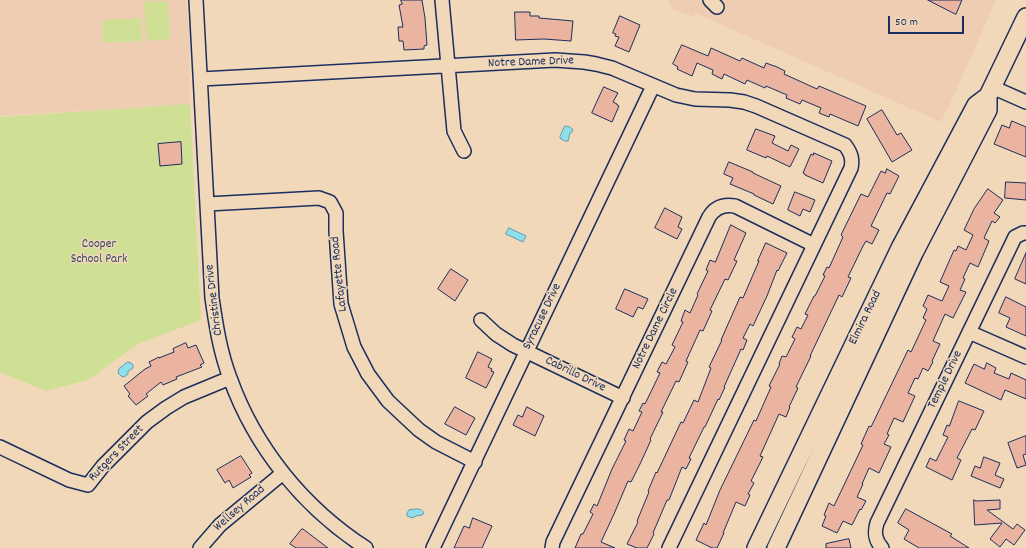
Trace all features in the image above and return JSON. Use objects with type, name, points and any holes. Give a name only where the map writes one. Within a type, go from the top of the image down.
[{"type":"main road","name":"Elmira Road","points":[[776,548],[914,253],[988,110],[990,91],[1026,17]]},
{"type":"main road","name":"Elmira Road","points":[[756,548],[900,248],[976,104],[990,91]]},
{"type":"street","name":"Christine Drive","points":[[196,0],[213,306],[215,321],[230,378],[257,436],[283,474],[322,515],[366,548]]},
{"type":"street","points":[[442,0],[454,131],[464,151]]},
{"type":"street","name":"Notre Dame Drive","points":[[201,79],[555,60],[596,64],[612,68],[676,95],[744,102],[845,145],[851,155],[851,168],[814,245]]},
{"type":"street","name":"Syracuse Drive","points":[[433,548],[653,86]]},
{"type":"street","points":[[990,91],[1026,102]]},
{"type":"street","name":"Lafayette Road","points":[[207,204],[319,198],[330,202],[336,213],[341,304],[354,347],[368,374],[388,401],[419,430],[436,442],[475,462]]},
{"type":"street","name":"Notre Dame Circle","points":[[552,548],[553,542],[709,217],[715,209],[726,205],[735,206],[814,245]]},
{"type":"street","name":"Temple Drive","points":[[882,548],[878,544],[875,535],[877,523],[1015,237],[1026,233]]},
{"type":"street","points":[[669,548],[814,245]]},
{"type":"street","name":"Cabrillo Drive","points":[[481,320],[496,334],[513,345],[623,398]]},
{"type":"street","points":[[969,332],[1026,357]]},
{"type":"street","name":"Rutgers Street","points":[[0,447],[69,480],[88,484],[103,466],[147,422],[184,397],[230,378]]},
{"type":"street","name":"Wellsey Road","points":[[200,548],[220,525],[283,474]]},
{"type":"shaded area","points":[[0,0],[186,0],[189,27],[190,104],[0,116]]},
{"type":"shaded area","points":[[669,0],[996,0],[941,122],[695,13],[693,17],[672,9]]},
{"type":"green space","points":[[168,1],[170,39],[147,41],[144,2]]},
{"type":"green space","points":[[141,18],[142,41],[103,43],[102,20]]},
{"type":"green space","name":"Cooper School Park","points":[[190,104],[201,320],[138,344],[88,380],[46,391],[0,372],[0,117]]},
{"type":"water","points":[[565,126],[573,130],[570,133],[568,141],[561,139],[560,137]]},
{"type":"water","points":[[509,228],[526,236],[523,242],[506,234]]},
{"type":"water","points":[[128,362],[133,365],[133,368],[128,371],[128,374],[124,377],[121,376],[118,373],[119,369]]},
{"type":"water","points":[[409,510],[421,510],[424,513],[413,518],[407,516]]},
{"type":"building","points":[[401,0],[422,0],[427,45],[424,46],[424,49],[404,50],[403,41],[399,41],[398,27],[403,27],[399,5],[402,4]]},
{"type":"building","points":[[928,0],[962,0],[956,14]]},
{"type":"building","points":[[515,12],[530,12],[530,16],[539,16],[539,18],[573,21],[571,41],[544,39],[516,40]]},
{"type":"building","points":[[620,16],[640,25],[629,52],[615,46],[619,37],[615,36],[616,34],[613,33]]},
{"type":"building","points":[[682,45],[708,56],[711,48],[740,61],[742,58],[764,68],[766,63],[785,71],[784,74],[817,89],[819,86],[866,106],[858,126],[830,114],[829,117],[819,113],[821,108],[802,100],[800,104],[786,98],[787,95],[766,86],[765,88],[747,80],[745,84],[724,74],[722,79],[712,74],[713,70],[697,63],[692,76],[677,69],[678,67],[673,64]]},
{"type":"building","points":[[604,87],[618,93],[613,102],[619,106],[612,122],[592,113]]},
{"type":"building","points":[[882,110],[897,135],[901,133],[912,150],[892,162],[867,119]]},
{"type":"building","points":[[1012,121],[1026,127],[1026,157],[994,144],[1002,125],[1009,128]]},
{"type":"building","points":[[756,129],[775,136],[772,143],[788,151],[791,145],[799,149],[790,167],[767,156],[766,158],[747,150]]},
{"type":"building","points":[[181,142],[182,164],[160,166],[158,144]]},
{"type":"building","points":[[814,153],[832,161],[823,183],[803,173],[811,154],[813,155]]},
{"type":"building","points":[[729,162],[781,186],[773,204],[730,184],[733,178],[724,174]]},
{"type":"building","points":[[887,169],[899,176],[890,194],[887,193],[871,226],[879,230],[872,244],[866,241],[863,246],[848,277],[851,278],[842,297],[839,295],[796,387],[798,388],[786,417],[779,414],[760,456],[763,457],[751,481],[754,483],[748,494],[750,495],[745,506],[736,502],[717,548],[712,548],[696,540],[704,523],[706,525],[720,490],[754,420],[756,421],[771,387],[769,386],[780,364],[782,356],[786,357],[795,339],[792,337],[797,327],[801,329],[808,315],[805,314],[825,276],[823,275],[827,267],[829,268],[843,237],[841,235],[861,194],[868,197],[881,171],[885,173]]},
{"type":"building","points":[[1006,182],[1026,183],[1026,200],[1005,198]]},
{"type":"building","points":[[988,189],[1003,200],[994,213],[1000,217],[995,223],[992,221],[984,238],[989,241],[978,267],[970,263],[963,278],[965,279],[960,290],[966,292],[953,318],[945,314],[933,341],[940,344],[932,361],[933,362],[928,371],[923,368],[918,379],[915,378],[908,393],[915,396],[903,422],[894,418],[887,434],[889,435],[884,444],[891,447],[879,473],[869,468],[857,497],[866,501],[852,525],[843,521],[837,533],[822,526],[826,516],[824,515],[829,503],[834,506],[863,445],[861,444],[869,426],[871,427],[908,350],[911,352],[926,320],[923,318],[927,309],[923,306],[928,295],[942,301],[949,286],[940,282],[954,250],[956,251],[958,246],[966,250],[973,235],[964,230],[974,209]]},
{"type":"building","points":[[795,192],[815,200],[810,212],[803,209],[800,216],[788,210]]},
{"type":"building","points":[[665,208],[682,217],[678,227],[682,229],[677,239],[655,228]]},
{"type":"building","points":[[731,225],[746,233],[734,260],[737,261],[728,280],[725,279],[710,310],[712,311],[703,331],[700,330],[686,361],[688,362],[679,382],[676,381],[661,412],[663,412],[640,464],[631,482],[628,481],[601,542],[615,548],[575,548],[581,534],[583,534],[593,514],[590,512],[594,504],[597,506],[612,469],[626,441],[624,440],[629,429],[633,431],[642,412],[639,411],[643,403],[645,404],[660,373],[657,372],[662,362],[666,364],[675,347],[672,345],[683,322],[681,321],[685,310],[690,313],[708,271],[706,270],[710,260],[715,262]]},
{"type":"building","points":[[766,243],[787,253],[778,271],[777,270],[753,326],[750,324],[743,338],[747,340],[743,350],[741,349],[719,400],[718,399],[689,458],[691,459],[686,469],[682,467],[647,548],[637,548],[627,544],[638,522],[637,521],[656,472],[657,473],[681,422],[683,423],[694,400],[698,402],[711,368],[709,367],[740,297],[743,298]]},
{"type":"building","points":[[1026,253],[1026,284],[1015,279]]},
{"type":"building","points":[[451,269],[468,280],[455,301],[438,289]]},
{"type":"building","points":[[625,289],[648,299],[643,309],[638,307],[633,317],[616,309]]},
{"type":"building","points":[[1006,297],[1026,307],[1026,336],[1006,327],[1010,318],[999,313]]},
{"type":"building","points":[[186,343],[188,348],[196,345],[204,363],[200,365],[202,367],[176,377],[177,379],[163,385],[161,382],[146,394],[148,396],[136,405],[128,396],[130,394],[124,386],[151,366],[149,362],[174,352],[173,349]]},
{"type":"building","points":[[478,352],[492,359],[488,367],[494,372],[486,388],[466,378]]},
{"type":"building","points":[[987,363],[996,368],[994,373],[1009,379],[1011,373],[1026,380],[1026,399],[1005,390],[1001,400],[965,383],[974,364],[984,369]]},
{"type":"building","points":[[959,401],[984,411],[975,430],[972,429],[957,458],[961,460],[952,480],[926,467],[930,458],[936,461],[948,437],[943,435],[947,425],[949,426]]},
{"type":"building","points":[[455,407],[475,418],[466,435],[445,424]]},
{"type":"building","points":[[527,407],[544,416],[535,436],[513,425],[518,415],[522,417]]},
{"type":"building","points":[[1026,436],[1026,454],[1023,455],[1026,465],[1017,468],[1008,443]]},
{"type":"building","points":[[241,456],[252,473],[249,475],[251,477],[233,488],[229,480],[225,483],[217,470]]},
{"type":"building","points":[[984,457],[1000,463],[995,475],[1004,479],[1000,488],[971,476],[975,466],[980,468]]},
{"type":"building","points":[[974,500],[1000,500],[1000,509],[987,510],[1013,529],[1017,524],[1025,530],[1014,545],[1006,539],[1000,547],[990,539],[1002,523],[975,525]]},
{"type":"building","points":[[906,509],[952,534],[950,536],[969,548],[919,548],[904,539],[909,530],[898,523]]},
{"type":"building","points":[[473,518],[492,526],[482,548],[454,548],[464,526],[469,528]]},
{"type":"building","points":[[302,529],[328,548],[296,548],[290,544]]},
{"type":"building","points":[[849,539],[851,548],[826,548],[826,544]]}]
